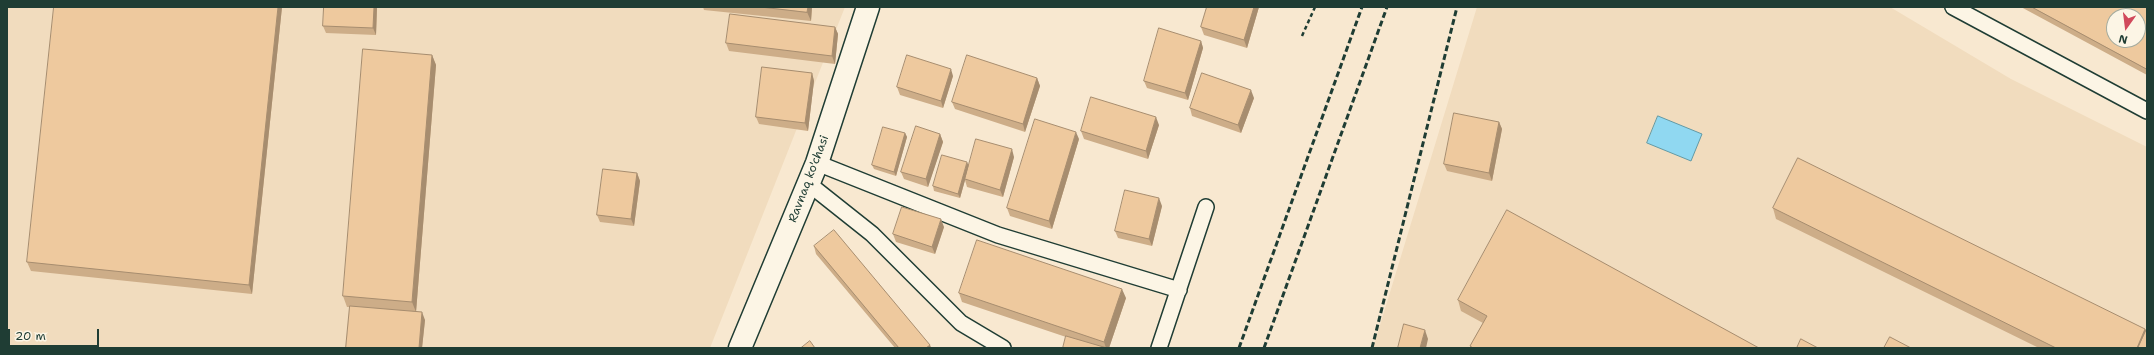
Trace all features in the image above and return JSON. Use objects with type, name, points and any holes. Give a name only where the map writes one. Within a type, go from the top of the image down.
[{"type":"street","name":"Ravnaq ko'chasi","points":[[740,348],[817,163],[868,7]]},
{"type":"lane","points":[[1953,7],[2147,111]]},
{"type":"lane","points":[[817,163],[998,235],[1179,290]]},
{"type":"lane","points":[[808,184],[872,234],[961,323],[1003,348]]},
{"type":"lane","points":[[1159,348],[1206,207]]},
{"type":"path","points":[[1302,36],[1314,7]]},
{"type":"shaded area","points":[[7,7],[845,7],[710,348],[7,348]]},
{"type":"shaded area","points":[[1477,7],[1890,7],[2011,79],[2147,147],[2147,348],[1373,348]]},
{"type":"water","points":[[1658,116],[1702,134],[1691,161],[1647,143]]},
{"type":"building","points":[[54,7],[278,7],[249,285],[27,262]]},
{"type":"building","points":[[324,7],[374,7],[373,28],[323,26]]},
{"type":"building","points":[[761,7],[808,7],[807,12]]},
{"type":"building","points":[[1207,7],[1254,7],[1244,40],[1201,27]]},
{"type":"building","points":[[2032,7],[2147,7],[2147,69],[2108,48],[2146,48],[2146,8],[2106,8],[2106,47]]},
{"type":"building","points":[[730,14],[835,27],[832,56],[726,43]]},
{"type":"building","points":[[1159,28],[1201,41],[1185,93],[1144,81]]},
{"type":"building","points":[[363,49],[432,55],[412,302],[343,296]]},
{"type":"building","points":[[907,55],[951,69],[941,101],[897,87]]},
{"type":"building","points":[[967,55],[1037,78],[1023,124],[952,102]]},
{"type":"building","points":[[762,67],[812,73],[805,123],[756,117]]},
{"type":"building","points":[[1202,73],[1251,90],[1238,125],[1190,108]]},
{"type":"building","points":[[1091,97],[1156,117],[1146,151],[1081,131]]},
{"type":"building","points":[[1454,113],[1499,122],[1489,173],[1444,164]]},
{"type":"building","points":[[1035,119],[1076,132],[1049,221],[1007,208]]},
{"type":"building","points":[[916,126],[940,134],[926,179],[901,172]]},
{"type":"building","points":[[883,127],[905,133],[894,172],[872,165]]},
{"type":"building","points":[[976,139],[1012,149],[1000,190],[965,179]]},
{"type":"building","points":[[942,155],[967,162],[958,194],[933,186]]},
{"type":"building","points":[[1798,158],[2145,329],[2137,348],[2056,348],[1773,208]]},
{"type":"building","points":[[603,169],[637,173],[631,219],[597,215]]},
{"type":"building","points":[[1125,190],[1159,198],[1149,239],[1115,231]]},
{"type":"building","points":[[902,207],[941,219],[932,247],[893,234]]},
{"type":"building","points":[[1507,210],[1759,348],[1473,348],[1470,346],[1487,316],[1458,300]]},
{"type":"building","points":[[834,230],[930,345],[926,348],[899,348],[814,246]]},
{"type":"building","points":[[977,240],[1122,289],[1104,342],[959,293]]},
{"type":"building","points":[[350,306],[422,312],[419,348],[346,348]]},
{"type":"building","points":[[1404,324],[1425,330],[1420,348],[1398,348]]},
{"type":"building","points":[[2147,328],[2147,348],[2138,348]]},
{"type":"building","points":[[1066,336],[1107,348],[1063,348]]},
{"type":"building","points":[[1890,337],[1911,348],[1884,348]]},
{"type":"building","points":[[1801,339],[1818,348],[1797,348]]},
{"type":"building","points":[[810,341],[815,348],[801,348]]},
{"type":"railway","points":[[1239,348],[1362,7]]},
{"type":"railway","points":[[1264,348],[1387,7]]},
{"type":"railway","points":[[1372,348],[1457,7]]}]
